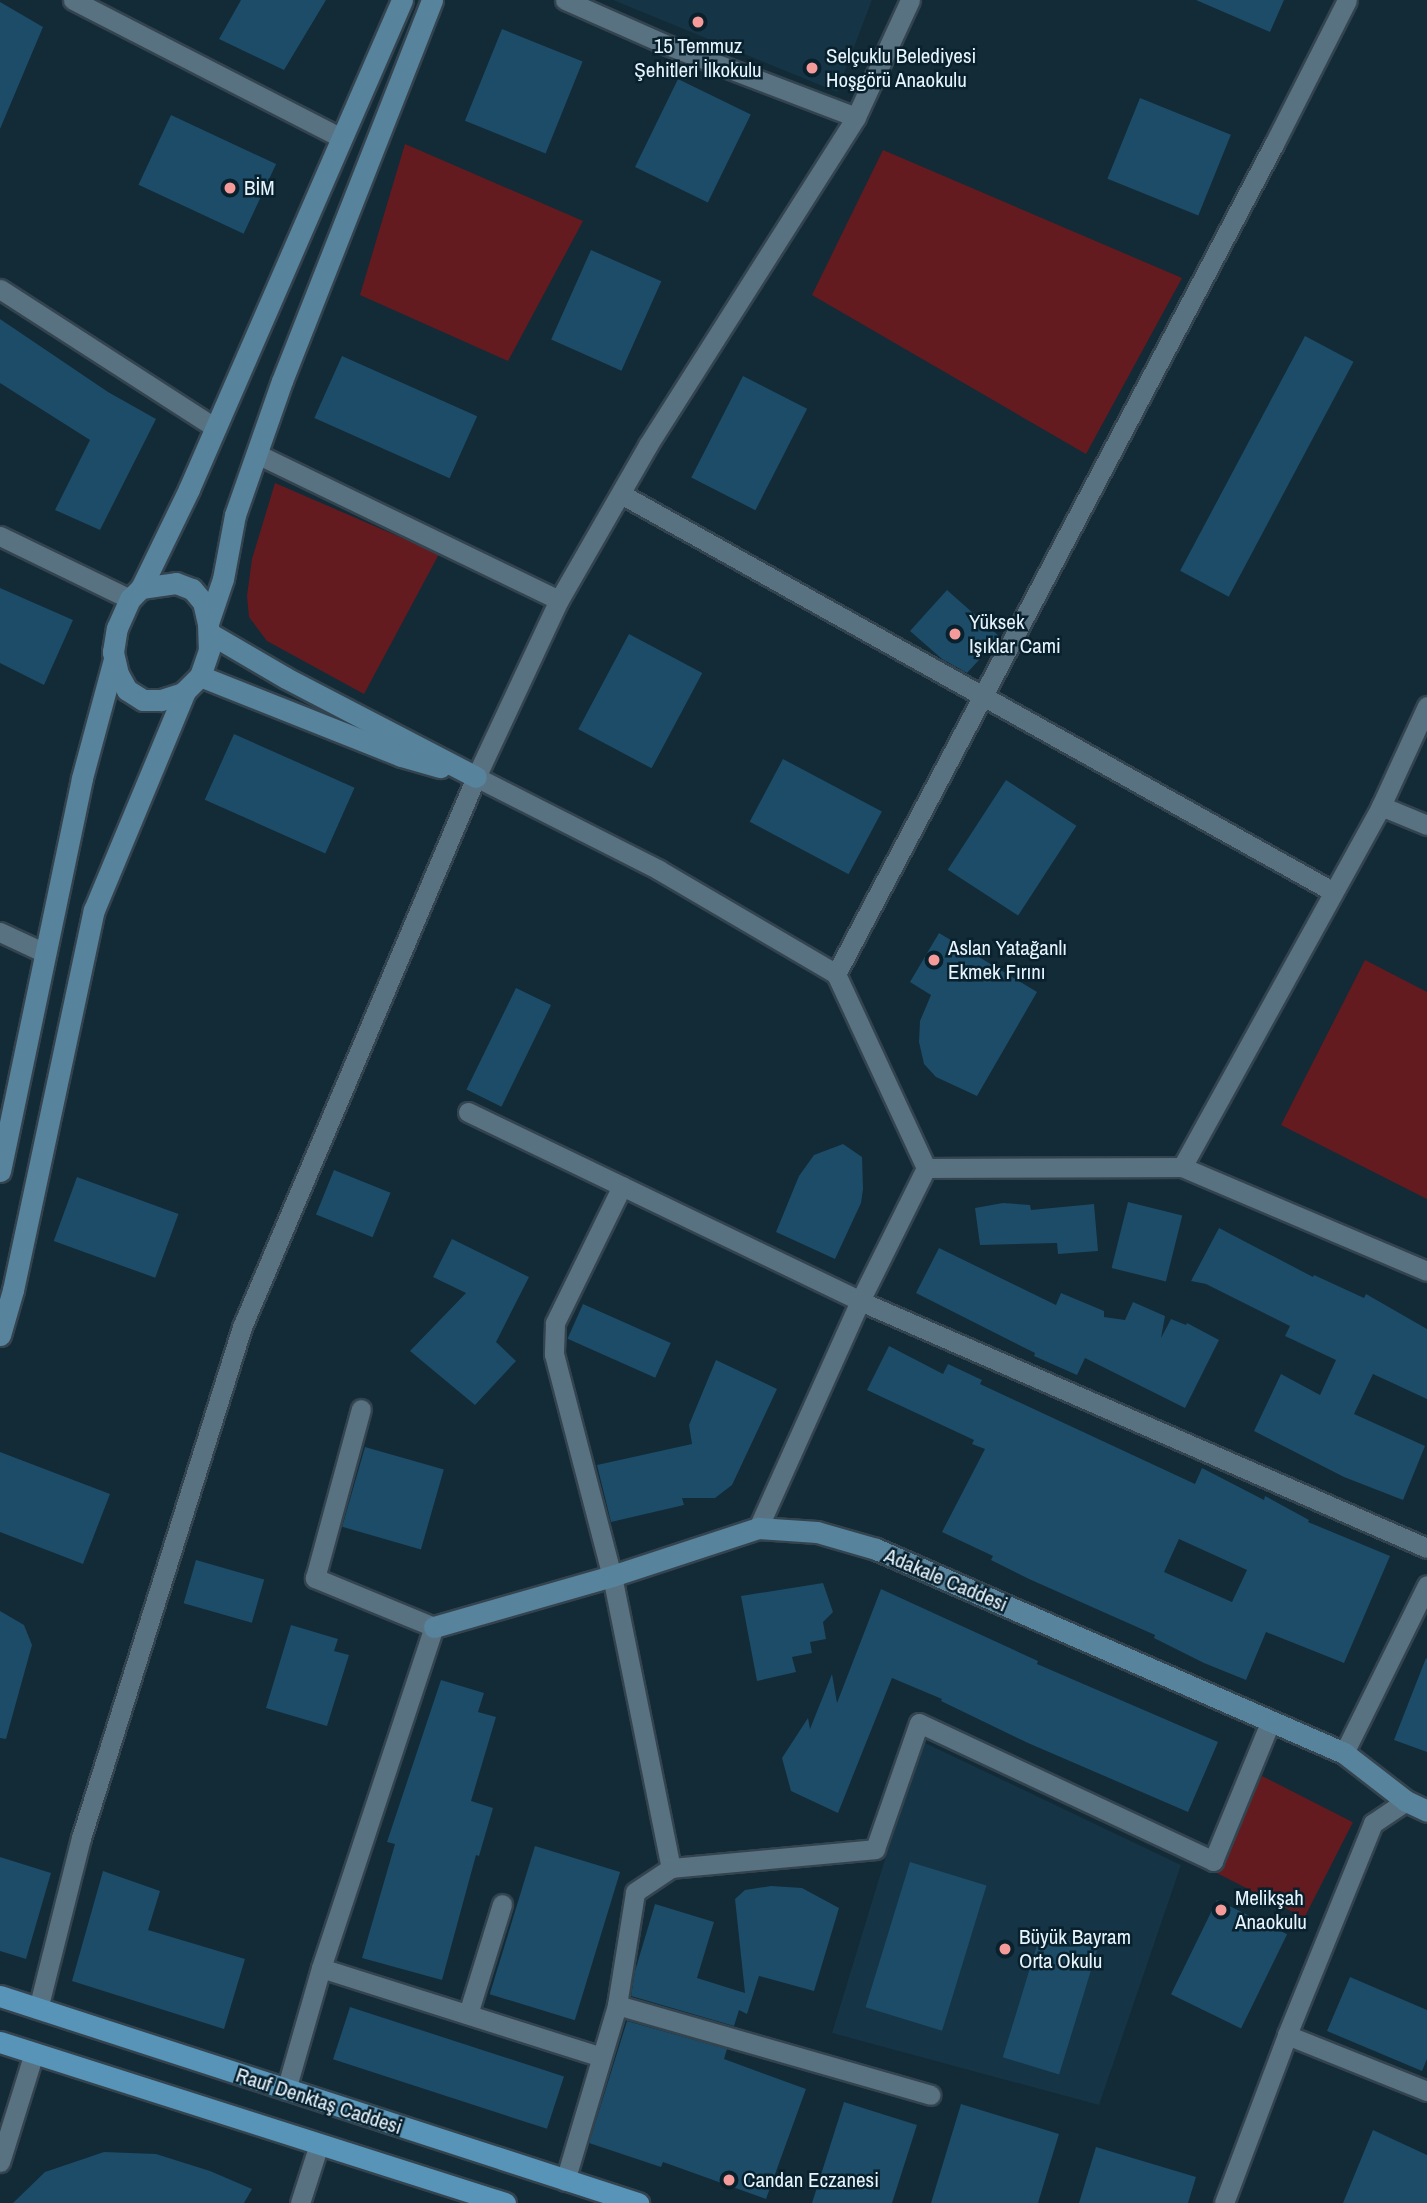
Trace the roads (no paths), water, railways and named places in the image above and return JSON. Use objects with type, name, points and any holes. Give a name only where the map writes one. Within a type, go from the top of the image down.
[{"type":"main road","name":"Rauf Denktaş Caddesi","points":[[0,1996],[638,2203]]},
{"type":"main road","name":"Rauf Denktaş Caddesi","points":[[0,2042],[505,2203]]},
{"type":"street","points":[[73,0],[342,138]]},
{"type":"street","points":[[0,1171],[82,778],[114,659],[117,628],[216,428],[402,0]]},
{"type":"street","points":[[208,628],[223,579],[235,515],[432,0]]},
{"type":"street","points":[[565,0],[667,45],[856,117]]},
{"type":"street","points":[[38,2009],[81,1838],[242,1327],[476,777],[559,600],[648,445],[856,117],[910,0]]},
{"type":"street","points":[[836,974],[1274,144],[1347,0]]},
{"type":"street","points":[[0,289],[216,428]]},
{"type":"street","points":[[257,454],[559,600]]},
{"type":"street","points":[[621,494],[1332,891]]},
{"type":"street","points":[[0,536],[136,593],[176,583],[192,589],[203,602],[209,650],[94,911],[13,1290],[0,1335]]},
{"type":"street","points":[[208,628],[286,678],[659,870],[836,974],[926,1168]]},
{"type":"street","points":[[114,659],[118,674],[127,690],[143,700],[162,700],[193,683],[401,756],[476,777]]},
{"type":"street","points":[[1182,1167],[1381,806],[1427,706]]},
{"type":"street","points":[[1381,806],[1427,825]]},
{"type":"street","points":[[0,932],[45,953]]},
{"type":"street","points":[[468,1112],[860,1301],[1427,1548]]},
{"type":"street","points":[[926,1168],[1182,1167],[1427,1271]]},
{"type":"street","points":[[758,1528],[860,1301],[926,1168]]},
{"type":"street","points":[[622,1186],[555,1323],[554,1354],[612,1576],[671,1868]]},
{"type":"street","points":[[286,2090],[321,1968],[434,1627],[315,1578],[361,1409]]},
{"type":"street","name":"Adakale Caddesi","points":[[434,1627],[612,1576],[758,1528],[817,1532],[876,1549],[1344,1753],[1406,1801],[1427,1811]]},
{"type":"street","points":[[1344,1753],[1427,1585]]},
{"type":"street","points":[[565,2181],[617,2005],[635,1892],[671,1868],[875,1849],[919,1723],[1213,1861],[1271,1720]]},
{"type":"street","points":[[1224,2203],[1287,2035],[1373,1823],[1406,1801]]},
{"type":"street","points":[[468,2014],[502,1904]]},
{"type":"street","points":[[321,1968],[601,2057]]},
{"type":"street","points":[[617,2005],[930,2095]]},
{"type":"street","points":[[1287,2035],[1427,2091]]},
{"type":"street","points":[[0,2162],[34,2053]]},
{"type":"street","points":[[300,2203],[319,2144]]},
{"type":"place","name":"15 Temmuz Şehitleri İlkokulu","points":[[698,22]]},
{"type":"place","name":"Selçuklu Belediyesi Hoşgörü Anaokulu","points":[[812,68]]},
{"type":"place","name":"BİM","points":[[230,188]]},
{"type":"place","name":"Yüksek Işıklar Cami","points":[[955,634]]},
{"type":"place","name":"Aslan Yatağanlı Ekmek Fırını","points":[[934,960]]},
{"type":"place","name":"Melikşah Anaokulu","points":[[1221,1910]]},
{"type":"place","name":"Büyük Bayram Orta Okulu","points":[[1005,1949]]},
{"type":"place","name":"Candan Eczanesi","points":[[729,2180]]}]
